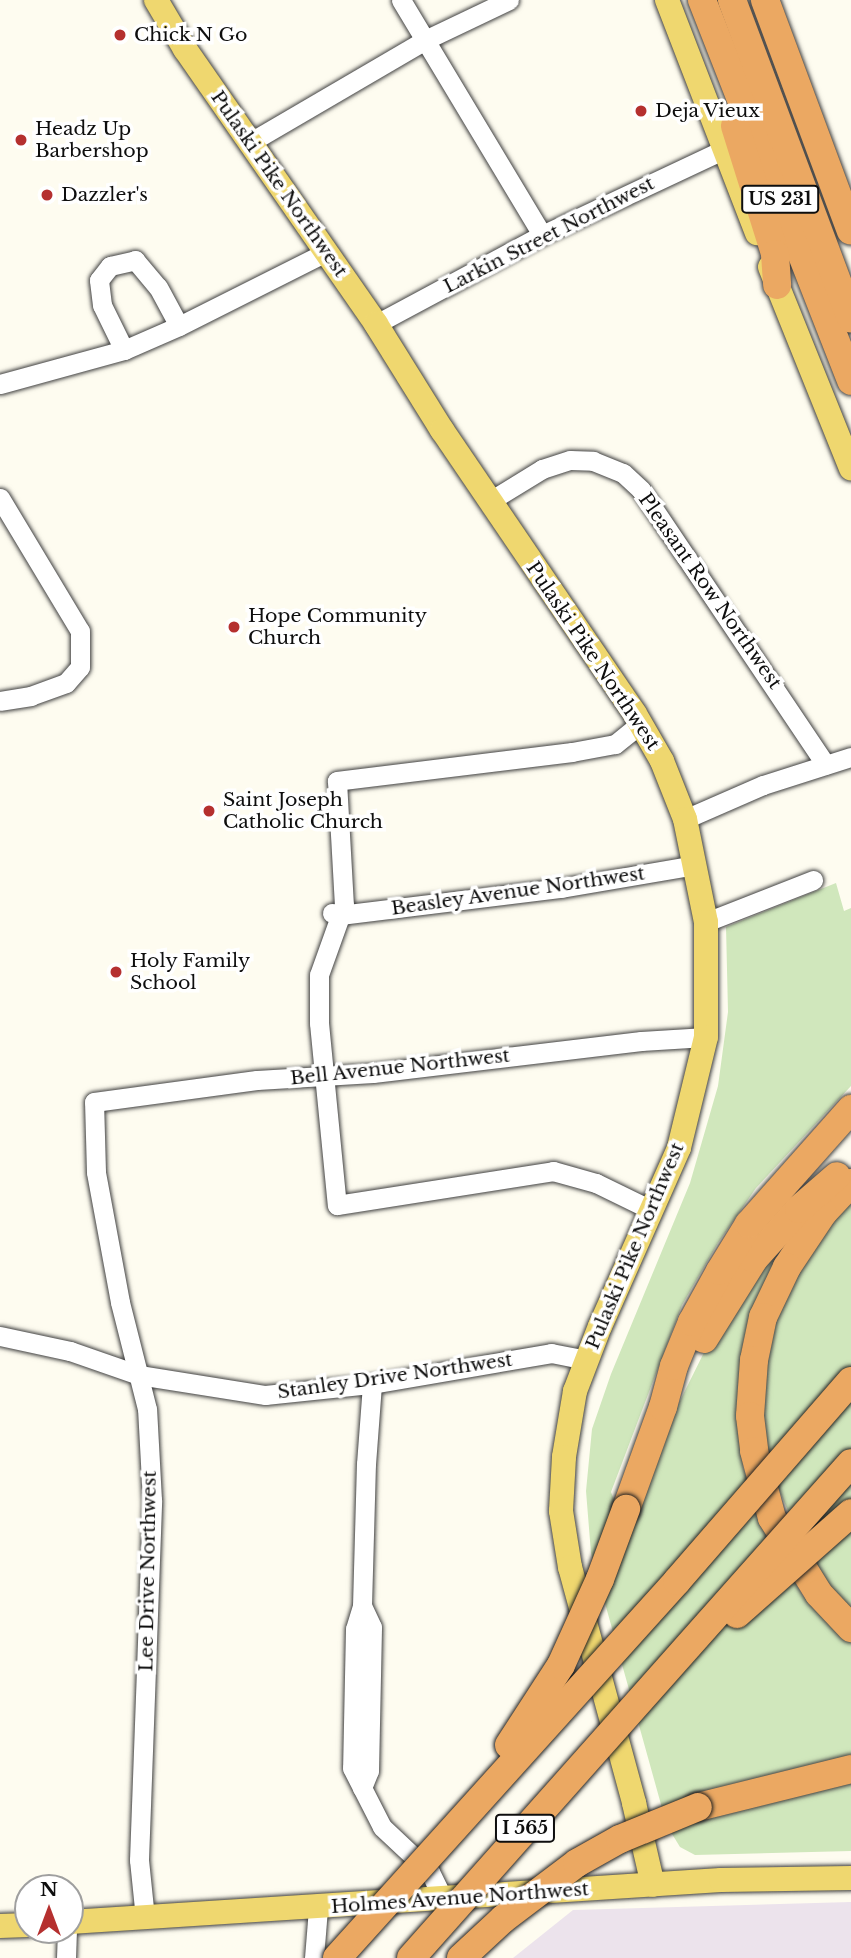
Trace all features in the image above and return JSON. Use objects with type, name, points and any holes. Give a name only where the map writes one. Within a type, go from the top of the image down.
[{"type":"highway","points":[[765,0],[851,231]]},
{"type":"highway","points":[[735,8],[831,180]]},
{"type":"highway","name":"US 231","points":[[735,8],[851,318]]},
{"type":"highway","points":[[706,9],[741,152],[775,254],[777,285]]},
{"type":"highway","name":"US 231","points":[[706,9],[851,381]]},
{"type":"highway","points":[[444,1836],[561,1665],[600,1579],[663,1407],[674,1366],[692,1322],[749,1224],[851,1109]]},
{"type":"highway","points":[[663,1407],[754,1259],[799,1209],[851,1164]]},
{"type":"highway","points":[[851,1183],[823,1213],[787,1267],[764,1317],[754,1360],[750,1416],[754,1451],[772,1518],[819,1594],[851,1628]]},
{"type":"highway","name":"I 565","points":[[337,1958],[444,1836],[677,1581],[851,1381]]},
{"type":"highway","name":"I 565","points":[[411,1958],[851,1463]]},
{"type":"highway","points":[[641,1699],[851,1513]]},
{"type":"highway","points":[[460,1958],[503,1919],[577,1863],[620,1839],[698,1807],[851,1769]]},
{"type":"main road","name":"Pulaski Pike Northwest","points":[[156,0],[249,144],[376,324],[490,501],[640,724],[662,761],[685,820],[706,922],[706,1037],[679,1148],[575,1391],[564,1457],[561,1511],[570,1567],[634,1803],[653,1885]]},
{"type":"main road","points":[[667,0],[723,150],[851,468]]},
{"type":"main road","name":"Holmes Avenue Northwest","points":[[84,1922],[653,1885],[851,1878]]},
{"type":"street","points":[[401,0],[542,235]]},
{"type":"street","points":[[249,144],[425,40],[509,0]]},
{"type":"street","name":"Larkin Street Northwest","points":[[376,324],[542,235],[723,150]]},
{"type":"street","points":[[0,384],[124,350],[179,326],[326,252]]},
{"type":"street","points":[[124,350],[102,305],[99,280],[110,266],[135,260],[158,287],[179,326]]},
{"type":"street","name":"Pleasant Row Northwest","points":[[490,501],[541,469],[570,460],[593,461],[623,473],[641,490],[826,765]]},
{"type":"street","points":[[0,701],[31,696],[66,683],[80,667],[80,631],[1,505]]},
{"type":"street","points":[[640,724],[615,744],[572,752],[337,780],[344,905],[334,913],[319,975],[319,1023],[337,1205],[553,1171],[596,1184],[651,1210]]},
{"type":"street","points":[[685,820],[763,785],[851,757]]},
{"type":"street","name":"Beasley Avenue Northwest","points":[[334,913],[561,888],[696,865]]},
{"type":"street","points":[[706,922],[813,880]]},
{"type":"street","name":"Bell Avenue Northwest","points":[[94,1102],[257,1080],[325,1077],[641,1041],[706,1037]]},
{"type":"street","name":"Lee Drive Northwest","points":[[94,1102],[96,1172],[120,1301],[147,1409],[152,1500],[139,1860],[145,1918]]},
{"type":"street","name":"Stanley Drive Northwest","points":[[0,1336],[70,1351],[139,1376],[265,1395],[372,1384],[551,1353],[587,1360]]},
{"type":"street","points":[[372,1384],[366,1464],[362,1606],[355,1629],[352,1768],[382,1827],[430,1872],[443,1899]]},
{"type":"street","points":[[314,1958],[318,1908]]},
{"type":"shaded area","points":[[851,1902],[851,1958],[513,1958],[573,1910]]},
{"type":"green space","points":[[836,883],[844,911],[851,908],[851,1086],[756,1188],[718,1243],[682,1305],[611,1492],[628,1535],[665,1431],[740,1280],[803,1217],[747,1329],[738,1388],[743,1467],[762,1526],[803,1596],[851,1638],[851,1756],[662,1808],[591,1553],[586,1491],[592,1429],[611,1374],[690,1183],[718,1086],[728,1012],[726,927]]},
{"type":"green space","points":[[851,1192],[851,1618],[815,1575],[761,1447],[761,1361],[787,1279]]},
{"type":"green space","points":[[851,1780],[851,1851],[695,1855],[680,1847],[669,1829]]},
{"type":"place","name":"Chick N Go","points":[[120,35]]},
{"type":"place","name":"Deja Vieux","points":[[641,111]]},
{"type":"place","name":"Headz Up Barbershop","points":[[21,140]]},
{"type":"place","name":"Dazzler's","points":[[47,195]]},
{"type":"place","name":"Hope Community Church","points":[[234,627]]},
{"type":"place","name":"Saint Joseph Catholic Church","points":[[209,811]]},
{"type":"place","name":"Holy Family School","points":[[116,972]]}]
